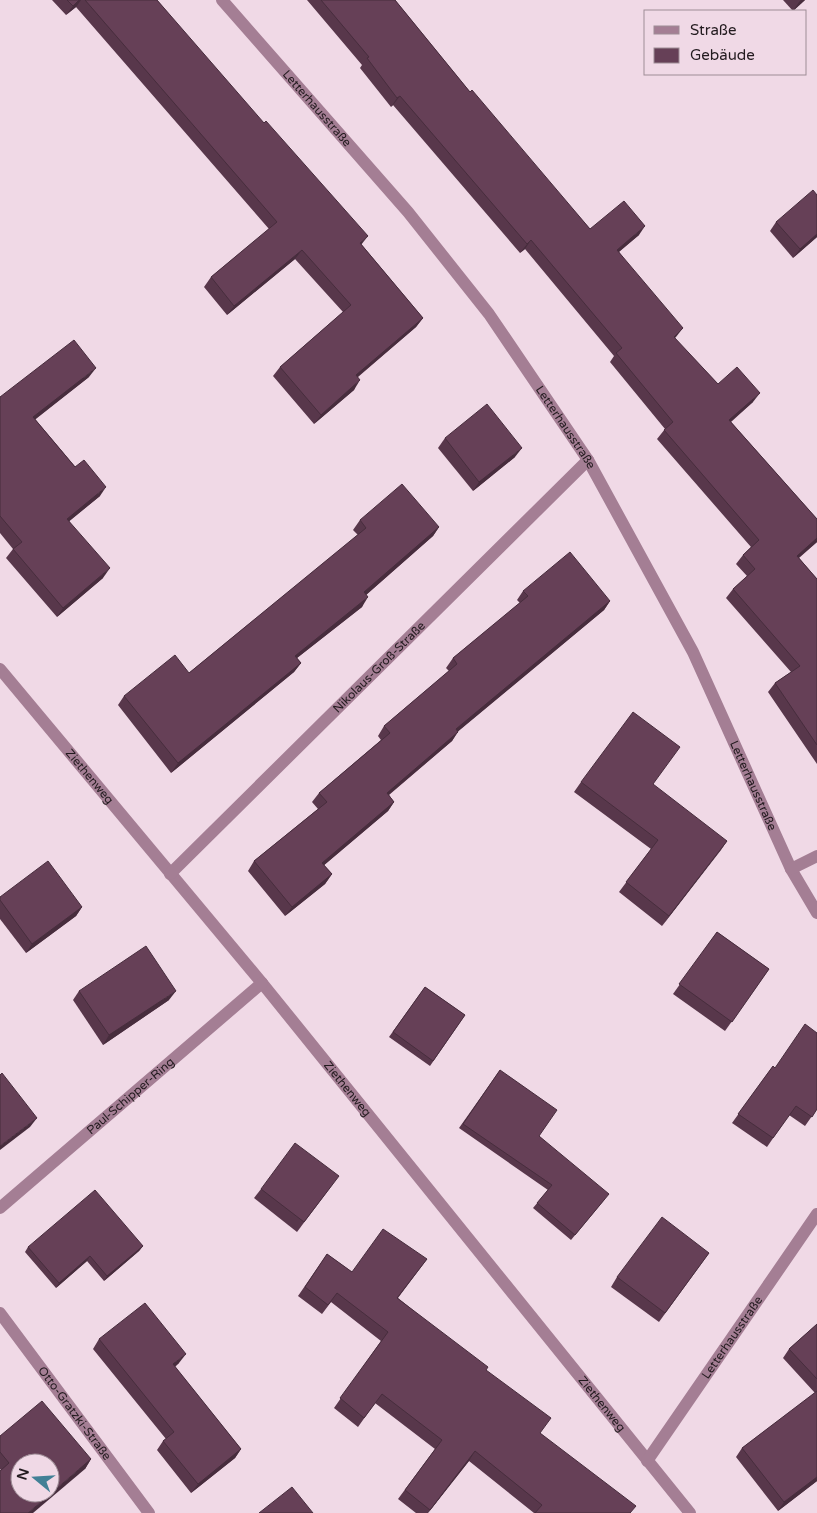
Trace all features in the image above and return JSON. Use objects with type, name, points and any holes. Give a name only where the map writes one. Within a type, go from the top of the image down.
[{"type":"street","name":"Letterhausstraße","points":[[222,0],[414,219],[489,314],[588,460],[693,652],[791,869],[817,913]]},
{"type":"street","name":"Nikolaus-Groß-Straße","points":[[170,874],[588,460]]},
{"type":"street","name":"Ziethenweg","points":[[0,669],[262,983],[690,1513]]},
{"type":"street","points":[[791,869],[817,856]]},
{"type":"street","name":"Paul-Schipper-Ring","points":[[0,1208],[262,983]]},
{"type":"street","name":"Letterhausstraße","points":[[647,1461],[817,1214]]},
{"type":"street","name":"Otto-Gratzki-Straße","points":[[0,1313],[141,1510]]},
{"type":"building","points":[[67,0],[79,0],[73,6]]},
{"type":"building","points":[[85,0],[157,0],[264,123],[266,121],[368,236],[360,243],[423,318],[356,375],[360,380],[321,415],[280,367],[351,305],[302,250],[234,306],[211,277],[277,222]]},
{"type":"building","points":[[321,0],[395,0],[470,92],[472,90],[590,229],[624,201],[645,226],[617,250],[683,328],[674,337],[718,384],[737,367],[760,393],[729,420],[817,519],[817,538],[797,556],[817,579],[817,745],[775,683],[800,666],[733,589],[755,569],[743,555],[759,540],[664,430],[673,422],[616,353],[622,348],[531,240],[527,244],[400,96],[397,98],[367,58],[369,57]]},
{"type":"building","points":[[813,190],[817,195],[817,234],[800,249],[776,222]]},
{"type":"building","points":[[74,340],[96,368],[33,417],[75,467],[84,460],[106,487],[67,519],[110,568],[63,608],[13,549],[22,542],[0,516],[0,397]]},
{"type":"building","points":[[487,404],[522,448],[479,482],[445,438]]},
{"type":"building","points":[[402,484],[439,527],[364,592],[368,597],[295,656],[301,663],[178,763],[124,696],[175,655],[189,673],[366,528],[360,520]]},
{"type":"building","points":[[570,552],[610,601],[456,729],[458,732],[387,793],[394,802],[322,863],[332,874],[292,907],[254,861],[327,802],[319,793],[390,733],[384,726],[457,664],[453,658],[528,596],[523,591]]},
{"type":"building","points":[[633,712],[680,747],[653,784],[727,841],[669,916],[626,882],[658,840],[581,782]]},
{"type":"building","points":[[48,861],[82,907],[32,944],[0,900],[0,897]]},
{"type":"building","points":[[717,932],[769,969],[732,1022],[679,984]]},
{"type":"building","points":[[146,946],[176,991],[109,1035],[79,991]]},
{"type":"building","points":[[425,987],[465,1015],[433,1061],[393,1032]]},
{"type":"building","points":[[805,1024],[817,1033],[817,1109],[812,1117],[796,1106],[773,1138],[738,1114],[773,1066],[775,1068]]},
{"type":"building","points":[[500,1070],[557,1110],[539,1136],[609,1194],[575,1235],[537,1203],[552,1185],[463,1124]]},
{"type":"building","points":[[2,1073],[37,1118],[0,1146],[0,1075]]},
{"type":"building","points":[[295,1143],[339,1176],[304,1222],[261,1189]]},
{"type":"building","points":[[95,1190],[143,1246],[107,1276],[90,1256],[59,1283],[28,1247]]},
{"type":"building","points":[[662,1217],[709,1253],[665,1313],[617,1277]]},
{"type":"building","points":[[383,1229],[427,1259],[397,1298],[488,1367],[486,1370],[551,1418],[540,1433],[636,1506],[630,1513],[535,1513],[542,1505],[475,1451],[430,1510],[405,1490],[442,1440],[382,1394],[364,1418],[340,1398],[388,1332],[337,1293],[328,1305],[305,1287],[327,1254],[352,1272]]},
{"type":"building","points":[[145,1303],[186,1354],[173,1364],[241,1449],[198,1484],[163,1441],[174,1432],[99,1339]]},
{"type":"building","points":[[817,1324],[817,1379],[789,1349]]},
{"type":"building","points":[[817,1391],[817,1477],[784,1502],[742,1448]]},
{"type":"building","points":[[42,1401],[91,1459],[60,1486],[60,1453],[10,1453],[10,1503],[40,1503],[28,1513],[0,1513],[0,1471],[9,1463],[0,1452],[0,1436]]},
{"type":"building","points":[[292,1487],[313,1513],[259,1513]]}]
